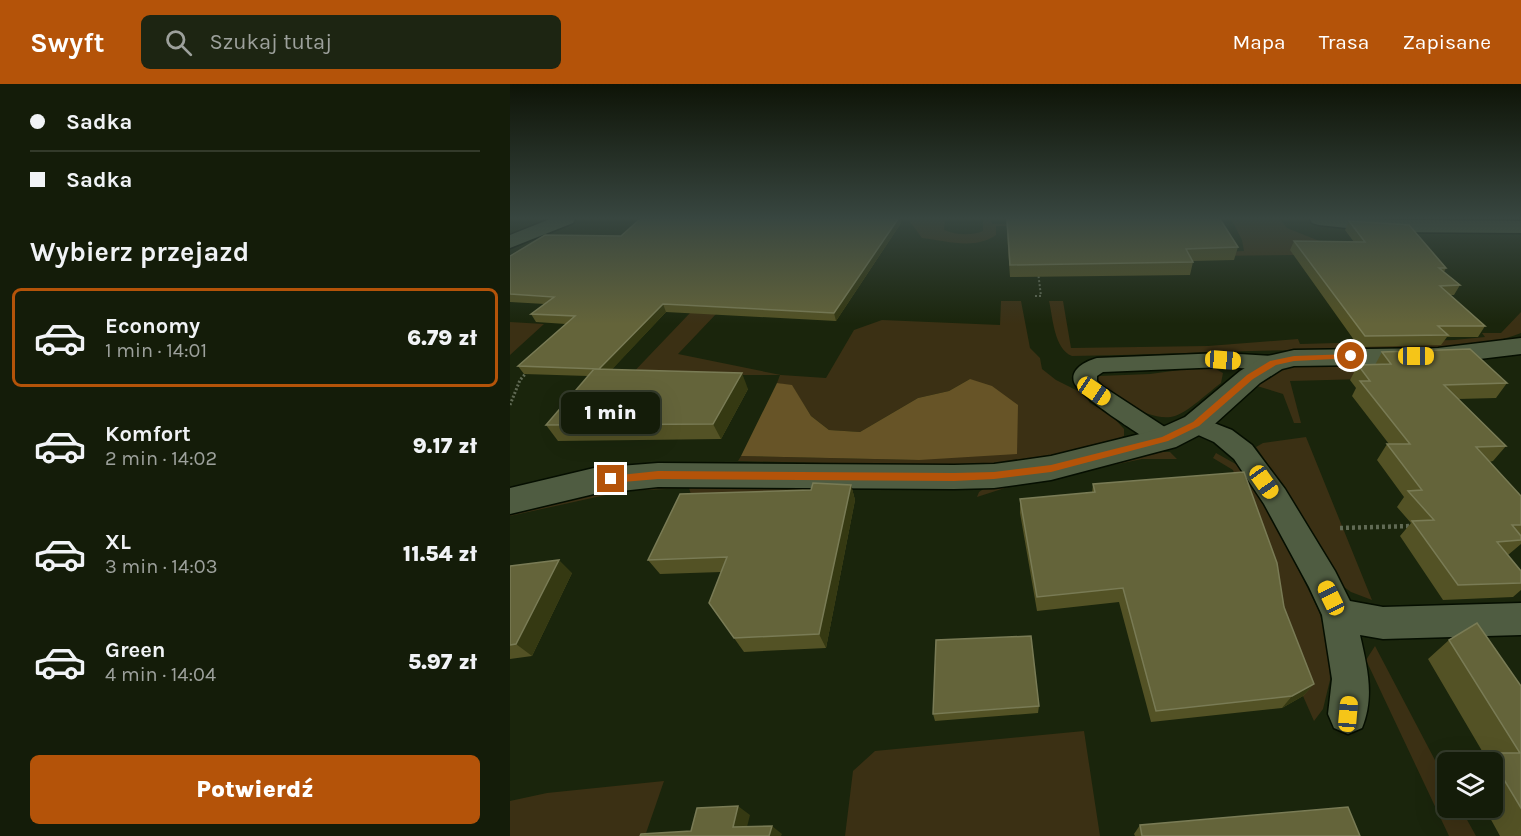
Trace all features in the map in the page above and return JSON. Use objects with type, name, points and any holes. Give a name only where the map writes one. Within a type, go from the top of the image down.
[{"type":"street","points":[[510,501],[594,481],[658,475],[839,478],[994,476],[1051,468],[1165,439],[1196,424],[1250,377],[1273,363],[1294,358],[1329,356],[1438,356],[1521,346]]},
{"type":"lane","points":[[1165,439],[1094,391],[1086,383],[1084,374],[1097,365],[1223,360],[1273,363]]},
{"type":"lane","points":[[1196,424],[1223,436],[1243,452],[1275,497],[1339,615],[1351,679],[1348,714]]},
{"type":"lane","points":[[1339,615],[1383,623],[1521,619]]},
{"type":"path","points":[[1035,296],[1041,296],[1037,261]]},
{"type":"path","points":[[510,405],[519,379],[530,369]]},
{"type":"path","points":[[1343,528],[1420,525]]},
{"type":"shaded area","points":[[1216,254],[1299,254],[1297,255],[1211,256]]},
{"type":"shaded area","points":[[710,292],[736,293],[678,354],[781,375],[826,378],[854,330],[882,320],[1000,325],[1001,301],[1021,301],[1030,348],[1040,358],[1042,369],[1056,380],[1084,394],[1090,403],[1112,416],[1124,429],[1124,436],[1088,450],[1010,465],[738,461],[741,456],[919,460],[970,379],[949,391],[918,398],[860,432],[829,430],[811,416],[792,386],[777,383],[780,375],[626,380]]},
{"type":"shaded area","points":[[1049,301],[1063,301],[1071,348],[1208,346],[1298,339],[1300,344],[1454,340],[1485,337],[1482,333],[1501,333],[1521,312],[1521,333],[1495,341],[1441,349],[1072,356],[1061,347],[1058,340]]},
{"type":"shaded area","points":[[510,322],[544,324],[510,355]]},
{"type":"shaded area","points":[[1301,363],[1417,363],[1440,377],[1290,381],[1301,423],[1294,423],[1283,394],[1257,386],[1269,372]]},
{"type":"shaded area","points":[[1202,367],[1214,368],[1223,373],[1221,383],[1175,416],[1155,416],[1144,412],[1133,407],[1095,380],[1099,376],[1150,374]]},
{"type":"shaded area","points":[[970,379],[992,386],[1018,405],[1017,454],[919,460],[741,456],[777,383],[792,385],[811,416],[829,430],[860,432],[918,398],[949,391]]},
{"type":"shaded area","points":[[1306,437],[1372,600],[1351,592],[1337,582],[1289,495],[1256,447],[1263,443]]},
{"type":"shaded area","points":[[1170,452],[1177,459],[1142,459],[1008,487],[977,497],[979,492],[985,488]]},
{"type":"shaded area","points":[[1216,453],[1241,467],[1269,511],[1319,611],[1329,648],[1330,680],[1323,709],[1314,721],[1303,696],[1233,470],[1213,458]]},
{"type":"shaded area","points":[[641,484],[817,486],[819,499],[693,501],[689,488],[624,491],[510,516],[510,510]]},
{"type":"shaded area","points":[[1375,646],[1437,764],[1437,811],[1366,660]]},
{"type":"shaded area","points":[[1084,731],[1100,836],[845,836],[853,771],[875,751]]},
{"type":"shaded area","points":[[664,781],[645,836],[510,836],[510,801],[547,793]]},
{"type":"shaded area","points":[[1441,818],[1466,818],[1476,836],[1449,836]]},
{"type":"building","points":[[513,254],[874,254],[834,313],[663,304],[599,369],[518,366],[575,316],[531,314],[554,297],[510,294],[510,256]]},
{"type":"building","points":[[1009,254],[1189,254],[1193,262],[1010,265]]},
{"type":"building","points":[[1304,254],[1434,254],[1446,268],[1439,268],[1460,285],[1440,286],[1485,326],[1438,326],[1448,335],[1365,336]]},
{"type":"building","points":[[1470,349],[1507,383],[1444,385],[1506,446],[1476,447],[1521,496],[1521,525],[1512,525],[1521,536],[1521,540],[1497,542],[1521,571],[1521,583],[1458,585],[1412,521],[1434,520],[1408,491],[1422,490],[1387,444],[1410,444],[1360,381],[1370,381],[1358,365],[1391,364],[1382,352]]},
{"type":"building","points":[[594,369],[742,373],[713,424],[546,425]]},
{"type":"building","points":[[1244,472],[1277,563],[1284,607],[1314,684],[1292,696],[1156,711],[1123,588],[1037,597],[1020,499],[1095,492],[1093,484]]},
{"type":"building","points":[[813,483],[851,485],[819,634],[734,638],[709,603],[727,557],[648,560],[680,494],[811,490]]},
{"type":"building","points":[[559,560],[516,644],[510,645],[510,566]]},
{"type":"building","points":[[1477,623],[1521,686],[1521,808],[1503,778],[1503,753],[1520,753],[1449,640]]},
{"type":"building","points":[[1031,636],[1039,706],[933,714],[936,640]]},
{"type":"building","points":[[738,806],[733,827],[772,826],[769,836],[640,836],[641,834],[691,831],[697,808]]},
{"type":"building","points":[[1348,807],[1360,836],[1142,836],[1140,825]]},
{"type":"route","points":[[611,479],[658,475],[839,478],[994,476],[1051,468],[1165,439],[1196,424],[1250,377],[1273,363],[1294,358],[1351,356]]}]
